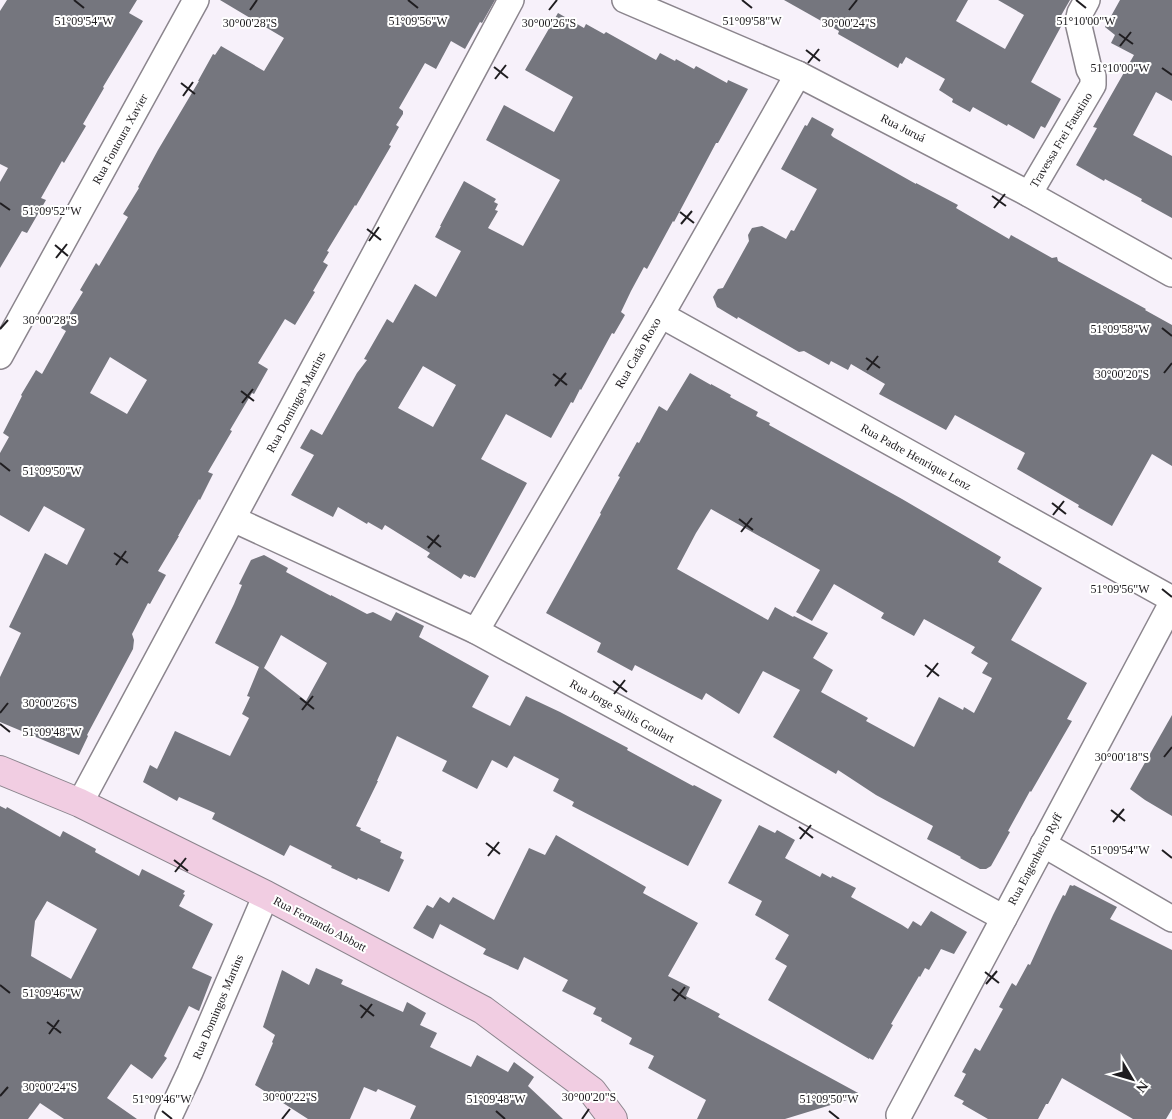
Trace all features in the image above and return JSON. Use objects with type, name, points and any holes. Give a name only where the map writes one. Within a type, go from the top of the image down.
[{"type":"street","name":"Rua Fontoura Xavier","points":[[0,356],[196,0]]},
{"type":"street","name":"Rua Domingos Martins","points":[[80,803],[511,0]]},
{"type":"street","name":"Rua Juruá","points":[[625,0],[798,74],[1029,194],[1172,274]]},
{"type":"street","name":"Travessa Frei Faustino","points":[[1029,194],[1093,85],[1093,76],[1089,69],[1078,22],[1080,13],[1087,0]]},
{"type":"street","name":"Rua Catão Roxo","points":[[476,631],[661,314],[798,74]]},
{"type":"street","name":"Rua Padre Henrique Lenz","points":[[661,314],[1172,599]]},
{"type":"street","name":"Rua Jorge Sallis Goulart","points":[[233,519],[476,631],[1004,918]]},
{"type":"street","name":"Rua Engenheiro Ryff","points":[[898,1118],[1172,603]]},
{"type":"street","name":"Rua Fernando Abbott","points":[[0,770],[80,803],[266,895],[483,1010],[592,1091],[613,1119]]},
{"type":"street","points":[[1043,844],[1172,919]]},
{"type":"street","name":"Rua Domingos Martins","points":[[168,1119],[266,895]]},
{"type":"building","points":[[7,0],[137,0],[129,13],[143,21],[103,87],[83,124],[86,126],[64,163],[62,161],[41,198],[46,200],[27,233],[22,231],[0,268],[0,182],[8,168],[0,164],[0,11]]},
{"type":"building","points":[[220,0],[495,0],[465,49],[451,41],[436,69],[425,63],[399,108],[403,111],[403,114],[396,125],[399,127],[389,145],[391,146],[327,251],[329,252],[323,262],[328,265],[313,291],[315,292],[295,325],[285,319],[258,363],[268,369],[230,430],[232,431],[208,472],[213,474],[200,500],[158,571],[166,575],[150,604],[148,603],[132,634],[134,640],[133,649],[87,735],[79,755],[0,722],[0,677],[21,633],[9,627],[45,553],[67,565],[85,529],[44,506],[29,532],[0,515],[0,453],[9,437],[3,433],[21,395],[36,370],[42,374],[66,331],[61,328],[83,292],[80,290],[96,263],[99,266],[128,217],[123,214],[213,54],[215,55],[221,46],[264,71],[284,38]],"holes":[[[110,357],[147,380],[127,414],[90,393]]]},
{"type":"building","points":[[784,0],[968,0],[956,21],[1005,49],[1024,15],[998,0],[1070,0],[1059,19],[1064,21],[1031,82],[1061,99],[1045,128],[1041,126],[1034,139],[973,107],[970,112],[952,102],[953,99],[939,90],[945,79],[906,57],[898,68],[838,34],[839,31]]},
{"type":"building","points":[[1120,0],[1172,0],[1172,101],[1156,92],[1133,135],[1172,156],[1172,218],[1141,201],[1142,199],[1076,165],[1097,128],[1093,127],[1134,55],[1111,43],[1115,35],[1105,27]]},
{"type":"building","points":[[558,13],[584,28],[586,24],[604,34],[606,32],[656,60],[660,53],[694,69],[696,66],[727,83],[728,80],[748,89],[647,269],[644,267],[621,312],[625,315],[614,334],[612,333],[581,390],[573,403],[571,402],[551,438],[506,414],[481,459],[527,483],[475,578],[464,574],[461,579],[427,557],[430,553],[385,525],[382,530],[368,522],[367,524],[338,507],[333,517],[291,495],[314,455],[300,448],[311,429],[322,435],[357,373],[367,360],[364,359],[387,319],[393,323],[415,284],[436,297],[461,251],[435,237],[464,181],[496,199],[494,202],[498,204],[495,210],[498,211],[488,228],[523,246],[560,180],[486,140],[504,105],[554,132],[573,97],[525,70]],"holes":[[[423,366],[456,385],[433,427],[398,408]]]},
{"type":"building","points":[[812,117],[834,129],[831,135],[833,137],[916,184],[958,205],[956,208],[1009,239],[1011,235],[1052,258],[1057,257],[1058,261],[1172,325],[1172,466],[1152,454],[1112,526],[1017,469],[1025,453],[955,415],[946,430],[879,394],[885,384],[851,364],[848,370],[831,361],[829,365],[804,351],[799,352],[717,307],[713,297],[718,289],[723,288],[749,241],[748,235],[752,228],[762,226],[786,239],[791,230],[794,231],[817,189],[781,169],[805,125],[807,126]]},
{"type":"building","points":[[690,373],[758,412],[756,416],[770,423],[769,425],[1001,557],[998,562],[1042,588],[1011,640],[1087,683],[1067,719],[1072,721],[1030,791],[991,866],[986,869],[980,869],[927,839],[933,826],[876,795],[838,770],[836,774],[773,737],[800,690],[763,671],[739,714],[706,693],[702,700],[635,665],[632,671],[597,652],[601,643],[546,613],[601,514],[620,477],[618,476],[637,442],[639,443],[659,406],[667,411]],"holes":[[[711,509],[820,570],[796,612],[812,621],[834,584],[884,613],[881,618],[914,636],[924,619],[975,647],[971,653],[988,663],[982,673],[992,678],[974,713],[964,707],[963,710],[939,697],[914,747],[866,721],[868,718],[821,692],[833,670],[813,658],[828,633],[775,607],[768,620],[677,569]]]},
{"type":"building","points":[[264,555],[288,568],[286,572],[367,614],[373,612],[391,621],[396,612],[424,626],[419,637],[489,676],[472,707],[510,726],[526,696],[628,748],[627,750],[722,800],[688,866],[572,806],[574,802],[553,791],[559,779],[514,756],[507,768],[492,760],[477,789],[442,771],[447,761],[397,736],[356,826],[361,828],[360,830],[381,840],[380,842],[402,852],[400,858],[404,860],[389,892],[331,868],[332,866],[290,845],[284,856],[212,819],[215,813],[179,797],[177,801],[143,782],[150,765],[157,769],[175,731],[230,756],[249,718],[242,714],[250,697],[247,696],[259,667],[215,643],[234,604],[242,585],[239,584],[251,560]],"holes":[[[281,635],[327,663],[306,701],[264,668]]]},
{"type":"building","points":[[1172,715],[1172,816],[1130,789]]},
{"type":"building","points":[[0,806],[6,809],[7,807],[60,837],[63,831],[96,849],[95,852],[139,876],[142,869],[185,891],[179,906],[213,924],[192,968],[212,977],[199,1011],[189,1006],[164,1056],[167,1058],[152,1079],[131,1064],[107,1098],[137,1119],[64,1119],[40,1103],[28,1119],[0,1119]],"holes":[[[47,901],[97,929],[71,979],[31,956],[35,921]]]},
{"type":"building","points":[[759,825],[775,833],[777,830],[795,840],[785,858],[820,877],[822,873],[831,878],[832,876],[856,888],[851,897],[908,929],[913,921],[921,926],[931,911],[967,932],[954,954],[941,949],[929,970],[925,968],[919,976],[891,1024],[893,1025],[873,1060],[768,1000],[787,966],[775,959],[789,935],[755,915],[762,901],[728,883]]},
{"type":"building","points":[[556,835],[646,887],[643,893],[698,923],[668,976],[690,987],[686,996],[720,1014],[718,1017],[860,1094],[847,1100],[785,1119],[697,1119],[706,1100],[648,1068],[654,1056],[629,1044],[632,1038],[601,1021],[602,1018],[593,1014],[596,1008],[562,991],[568,980],[524,957],[518,970],[483,954],[486,949],[440,924],[433,939],[413,928],[427,905],[433,908],[440,897],[449,903],[453,897],[494,920],[529,848],[545,855]]},
{"type":"building","points":[[1070,885],[1074,885],[1117,907],[1110,919],[1172,950],[1172,1109],[1166,1119],[1133,1119],[1062,1078],[1038,1119],[988,1119],[962,1104],[964,1101],[954,1096],[966,1074],[962,1072],[975,1048],[980,1051],[1003,1009],[999,1007],[1012,983],[1016,986],[1028,964],[1030,965],[1063,895],[1065,896]]},
{"type":"building","points":[[316,968],[343,980],[341,984],[403,1012],[407,1002],[426,1013],[420,1025],[437,1033],[430,1047],[471,1067],[477,1055],[508,1072],[514,1062],[534,1077],[528,1086],[563,1119],[410,1119],[416,1106],[378,1089],[376,1092],[364,1087],[350,1119],[308,1119],[255,1085],[275,1035],[263,1027],[282,970],[309,985]]}]
